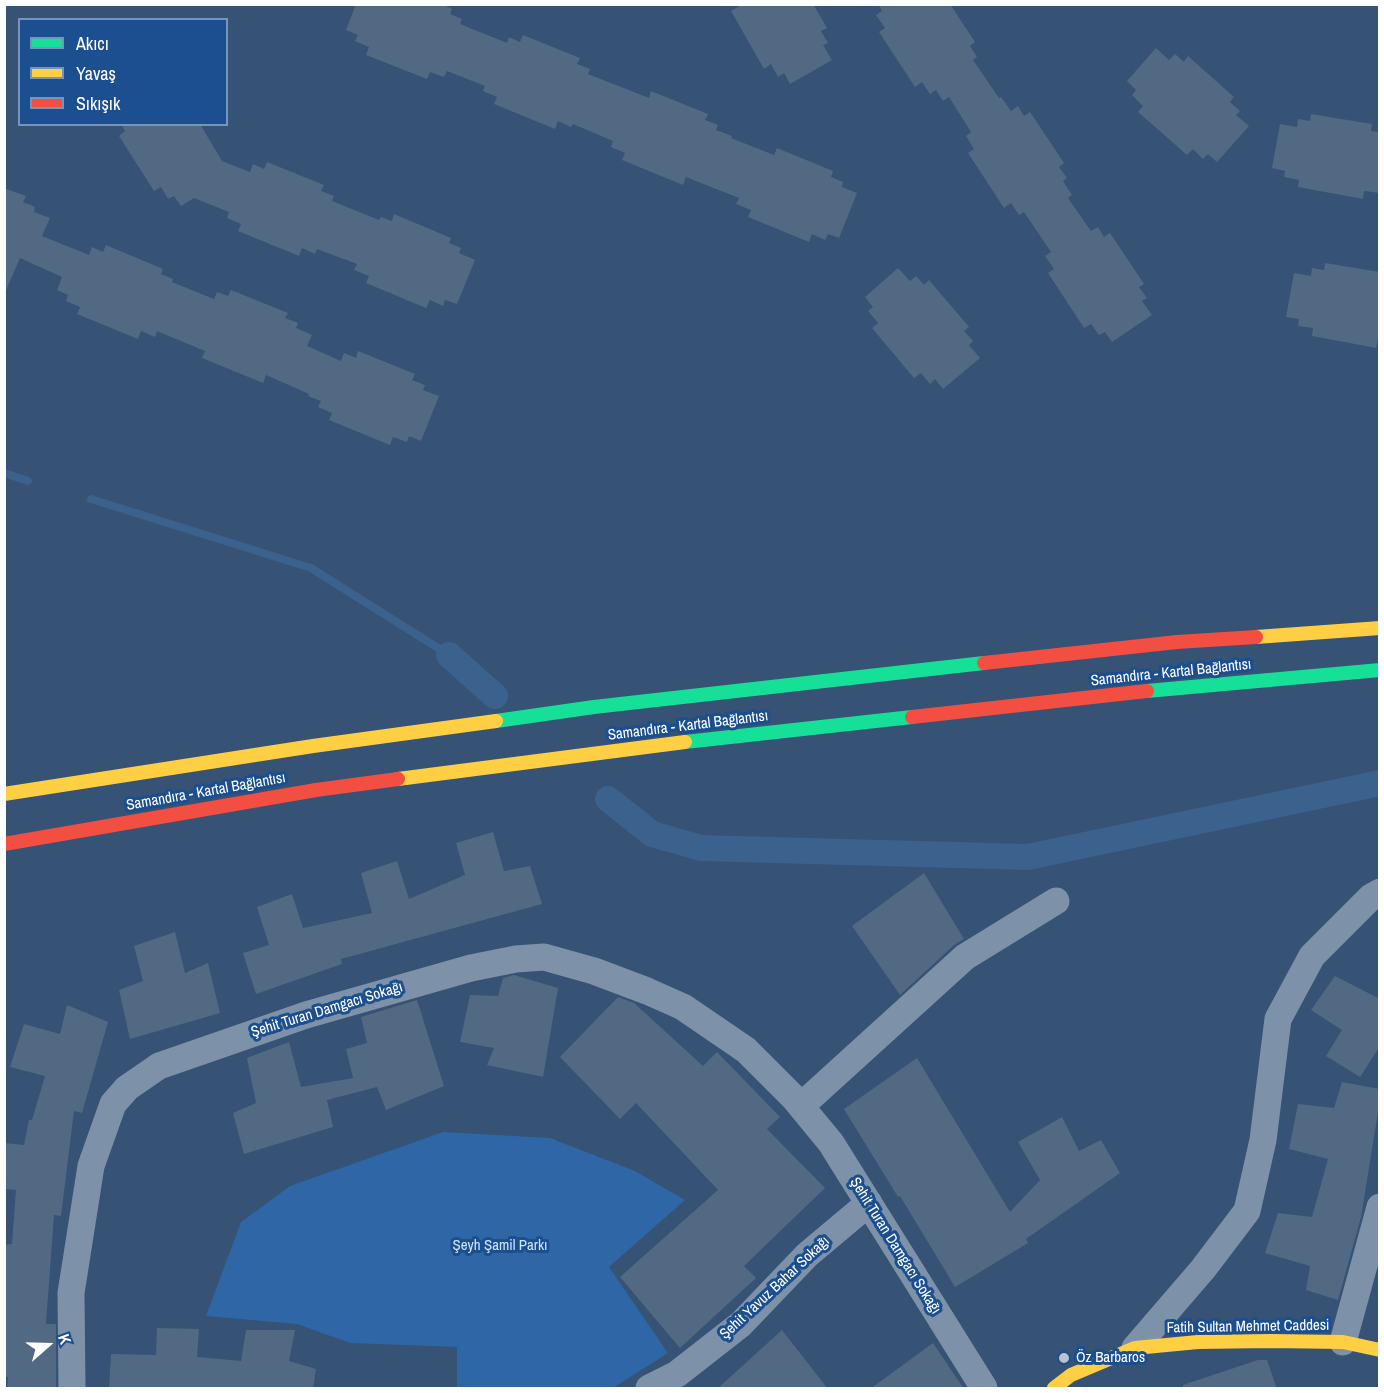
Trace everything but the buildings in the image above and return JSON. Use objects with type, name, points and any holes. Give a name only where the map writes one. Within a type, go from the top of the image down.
[{"type":"main road","name":"Samandıra - Kartal Bağlantısı","points":[[4,794],[313,746],[594,707],[1177,642],[1380,628]]},
{"type":"main road","name":"Samandıra - Kartal Bağlantısı","points":[[4,844],[316,790],[648,746],[1173,689],[1380,670]]},
{"type":"main road","name":"Fatih Sultan Mehmet Caddesi","points":[[1054,1389],[1071,1375],[1136,1348],[1198,1342],[1343,1342],[1380,1350]]},
{"type":"street","points":[[1136,1348],[1203,1269],[1247,1211],[1263,1140],[1278,1019],[1312,956],[1371,897],[1380,892]]},
{"type":"street","points":[[801,1106],[965,957],[1056,901]]},
{"type":"street","name":"Şehit Turan Damgacı Sokağı","points":[[72,1389],[71,1293],[91,1166],[113,1104],[127,1088],[159,1066],[306,1015],[471,968],[516,959],[544,957],[626,983],[683,1007],[746,1050],[801,1106],[831,1143],[984,1389]]},
{"type":"street","name":"Şehit Yavuz Bahar Sokağı","points":[[649,1389],[677,1374],[741,1324],[807,1255],[869,1203]]},
{"type":"street","points":[[1343,1342],[1380,1207]]},
{"type":"green space","name":"Şeyh Şamil Parkı","points":[[443,1132],[550,1138],[635,1171],[685,1200],[609,1267],[668,1353],[613,1388],[457,1388],[457,1347],[350,1343],[297,1324],[206,1316],[241,1222],[290,1186]]},
{"type":"waterway","points":[[4,473],[28,481]]},
{"type":"waterway","points":[[91,499],[311,568],[449,655]]},
{"type":"waterway","points":[[449,655],[495,696]]},
{"type":"waterway","points":[[608,799],[652,834],[701,848],[1028,857],[1380,783]]},
{"type":"traffic: fast","points":[[496,721],[594,707],[984,663]]},
{"type":"traffic: fast","points":[[1147,691],[1380,670]]},
{"type":"traffic: fast","points":[[685,742],[912,717]]},
{"type":"traffic: slow","points":[[1256,637],[1380,628]]},
{"type":"traffic: slow","points":[[4,794],[313,746],[496,721]]},
{"type":"traffic: slow","points":[[398,779],[685,742]]},
{"type":"traffic: slow","points":[[1054,1388],[1071,1375],[1135,1348],[1198,1342],[1270,1341],[1343,1342],[1380,1350]]},
{"type":"traffic: jam","points":[[984,663],[1177,642],[1256,637]]},
{"type":"traffic: jam","points":[[912,717],[1147,691]]},
{"type":"traffic: jam","points":[[4,844],[316,790],[398,779]]},
{"type":"place","name":"Öz Barbaros","points":[[1064,1358]]}]
